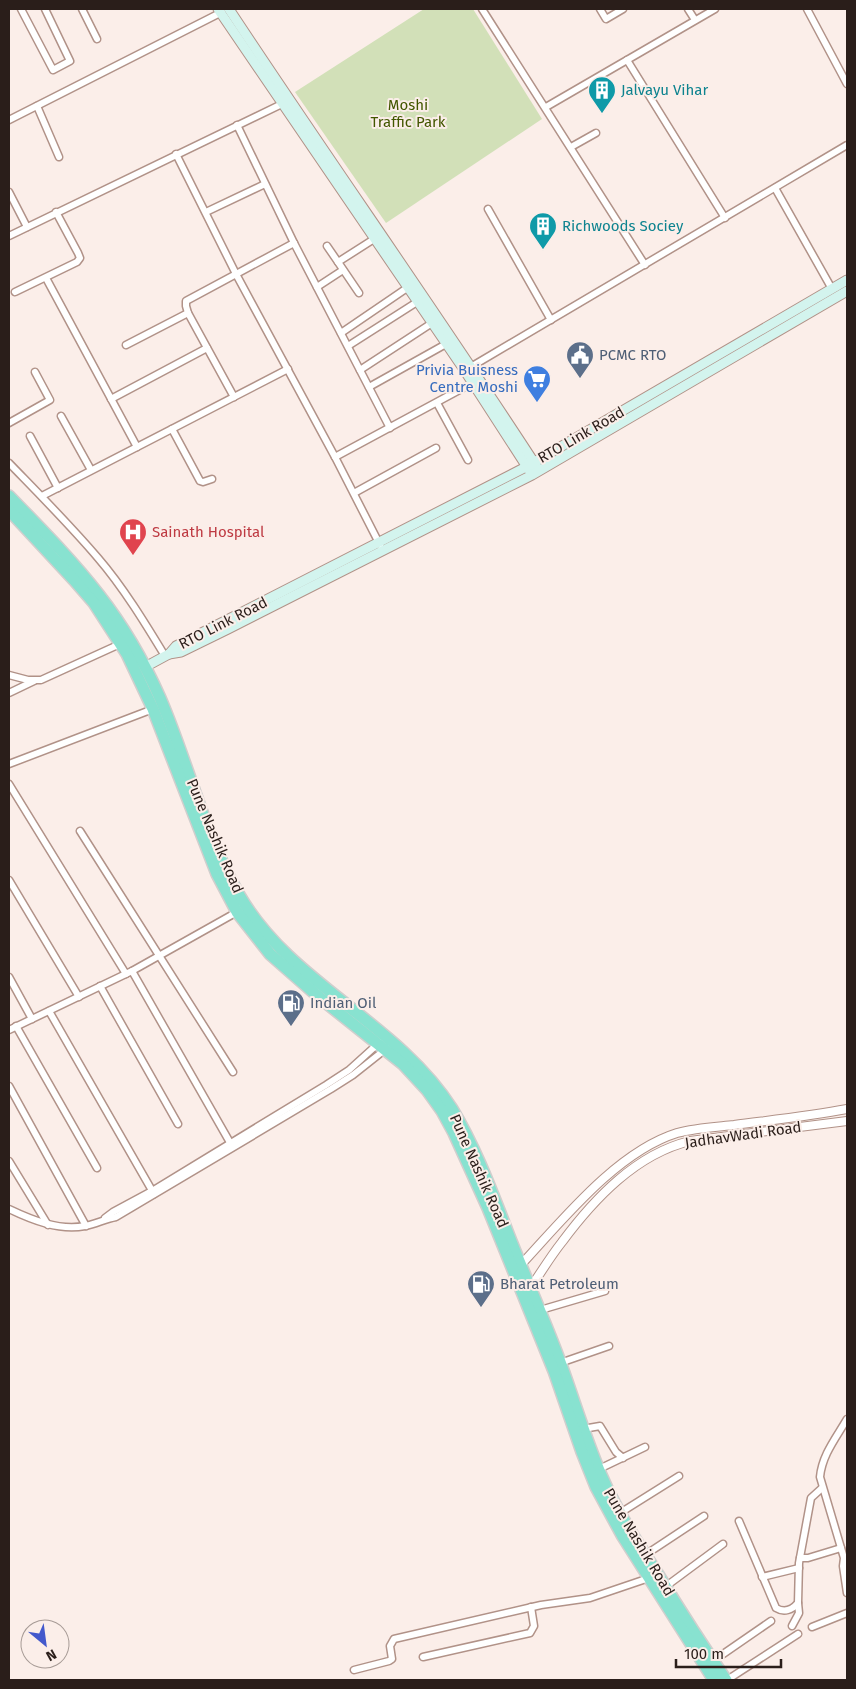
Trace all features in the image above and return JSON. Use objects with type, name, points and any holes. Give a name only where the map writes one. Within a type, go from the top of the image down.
[{"type":"highway","name":"Pune Nashik Road","points":[[9,496],[50,538],[100,595],[122,627],[145,667],[171,725],[225,866],[237,892],[253,918],[269,937],[299,966],[386,1043],[416,1077],[442,1111],[454,1133],[527,1292],[588,1471],[607,1509],[714,1680]]},
{"type":"highway","name":"Pune Nashik Road","points":[[9,510],[80,586],[94,603],[120,644],[137,674],[153,709],[204,844],[237,912],[270,954],[293,975],[386,1043]]},
{"type":"highway","name":"Pune Nashik Road","points":[[535,1312],[560,1363],[599,1470],[620,1513],[665,1587],[726,1680]]},
{"type":"main road","points":[[224,10],[533,468]]},
{"type":"main road","points":[[286,102],[374,240],[446,344],[468,369]]},
{"type":"main road","name":"RTO Link Road","points":[[533,468],[847,280]]},
{"type":"main road","name":"RTO Link Road","points":[[145,667],[167,655],[181,652],[380,546],[533,468],[847,291]]},
{"type":"street","points":[[21,9],[53,70],[70,61],[45,9]]},
{"type":"street","points":[[82,9],[98,40]]},
{"type":"street","points":[[482,9],[645,265]]},
{"type":"street","points":[[600,9],[606,19],[623,9]]},
{"type":"street","points":[[688,9],[695,20]]},
{"type":"street","points":[[546,107],[714,9]]},
{"type":"street","points":[[807,9],[847,84]]},
{"type":"street","points":[[9,120],[224,10]]},
{"type":"street","points":[[627,60],[724,218]]},
{"type":"street","points":[[9,236],[286,102]]},
{"type":"street","points":[[38,106],[59,157]]},
{"type":"street","points":[[238,125],[294,243],[390,428]]},
{"type":"street","points":[[571,147],[596,133]]},
{"type":"street","points":[[468,369],[847,145]]},
{"type":"street","points":[[176,154],[236,274],[336,457],[380,546]]},
{"type":"street","points":[[206,212],[265,184]]},
{"type":"street","points":[[775,188],[832,289]]},
{"type":"street","points":[[9,192],[27,227]]},
{"type":"street","points":[[488,209],[551,320]]},
{"type":"street","points":[[15,292],[77,262],[80,258],[56,212]]},
{"type":"street","points":[[338,262],[374,240]]},
{"type":"street","points":[[234,397],[188,313],[186,300],[294,243]]},
{"type":"street","points":[[327,246],[359,294]]},
{"type":"street","points":[[317,287],[343,270]]},
{"type":"street","points":[[46,278],[137,447]]},
{"type":"street","points":[[341,333],[407,288]]},
{"type":"street","points":[[348,346],[417,302]]},
{"type":"street","points":[[126,345],[188,313]]},
{"type":"street","points":[[360,370],[432,323]]},
{"type":"street","points":[[368,387],[446,344]]},
{"type":"street","points":[[111,399],[208,348]]},
{"type":"street","points":[[42,496],[288,369]]},
{"type":"street","points":[[10,420],[50,400],[35,372]]},
{"type":"street","points":[[336,457],[476,381]]},
{"type":"street","points":[[437,403],[468,460]]},
{"type":"street","points":[[61,416],[91,470]]},
{"type":"street","points":[[172,429],[200,481],[204,482],[212,479]]},
{"type":"street","points":[[30,436],[58,488]]},
{"type":"street","points":[[354,493],[436,448]]},
{"type":"street","points":[[9,463],[42,496],[99,559],[167,655]]},
{"type":"street","points":[[9,693],[120,644]]},
{"type":"street","points":[[9,675],[35,681]]},
{"type":"street","points":[[9,764],[153,709]]},
{"type":"street","points":[[9,784],[129,973],[231,1146]]},
{"type":"street","points":[[80,831],[233,1072]]},
{"type":"street","points":[[9,880],[78,997]]},
{"type":"street","points":[[9,1030],[129,973],[237,912]]},
{"type":"street","points":[[9,977],[32,1019]]},
{"type":"street","points":[[100,986],[178,1124]]},
{"type":"street","points":[[49,1011],[153,1193]]},
{"type":"street","points":[[16,1026],[97,1168]]},
{"type":"street","points":[[9,1209],[48,1224],[75,1227],[86,1226],[104,1219],[116,1217],[231,1146],[354,1075],[386,1043]]},
{"type":"street","points":[[9,1086],[86,1226]]},
{"type":"street","name":"JadhavWadi Road","points":[[517,1269],[609,1174],[643,1149],[664,1138],[693,1130],[847,1111]]},
{"type":"street","name":"JadhavWadi Road","points":[[527,1292],[562,1242],[595,1201],[620,1178],[658,1153],[690,1141],[847,1121]]},
{"type":"street","points":[[9,1161],[48,1224]]},
{"type":"street","points":[[535,1312],[605,1291]]},
{"type":"street","points":[[560,1363],[609,1346]]},
{"type":"street","points":[[847,1419],[821,1466],[820,1477],[846,1559],[843,1566],[847,1593]]},
{"type":"street","points":[[583,1429],[600,1426],[616,1452],[623,1458]]},
{"type":"street","points":[[599,1470],[645,1447]]},
{"type":"street","points":[[620,1513],[679,1476]]},
{"type":"street","points":[[792,1626],[799,1613],[800,1558],[811,1498],[822,1488]]},
{"type":"street","points":[[645,1555],[704,1516]]},
{"type":"street","points":[[739,1521],[772,1601],[780,1610],[794,1608],[798,1603]]},
{"type":"street","points":[[665,1587],[723,1544]]},
{"type":"street","points":[[800,1558],[808,1558],[841,1548]]},
{"type":"street","points":[[762,1577],[799,1568]]},
{"type":"street","points":[[354,1670],[392,1659],[390,1646],[394,1639],[531,1607],[590,1598],[649,1578]]},
{"type":"street","points":[[423,1657],[530,1633],[534,1626],[531,1607]]},
{"type":"street","points":[[812,1627],[847,1614]]},
{"type":"street","points":[[713,1661],[771,1621]]},
{"type":"street","points":[[726,1680],[798,1634]]},
{"type":"green space","name":"Moshi Traffic Park","points":[[424,9],[473,9],[542,119],[386,223],[295,92]]},
{"type":"place","name":"Jalvayu Vihar","points":[[602,114]]},
{"type":"place","name":"Richwoods Sociey","points":[[543,250]]},
{"type":"place","name":"PCMC RTO","points":[[580,379]]},
{"type":"place","name":"Privia Buisness Centre Moshi","points":[[537,403]]},
{"type":"place","name":"Sainath Hospital","points":[[133,556]]},
{"type":"place","name":"Indian Oil","points":[[291,1027]]},
{"type":"place","name":"Bharat Petroleum","points":[[481,1308]]}]
